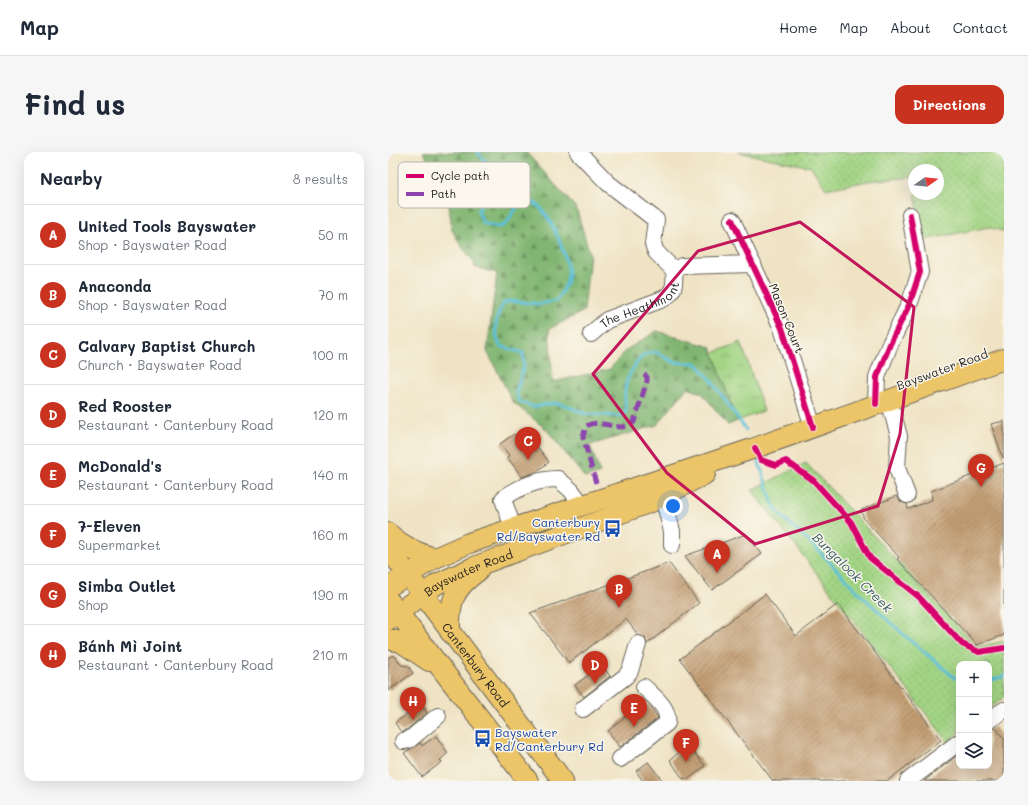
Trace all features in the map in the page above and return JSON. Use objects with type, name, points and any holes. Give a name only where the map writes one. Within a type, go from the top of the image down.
[{"type":"main road","name":"Bayswater Road","points":[[391,610],[423,594],[437,584],[496,558],[656,493],[752,449],[1004,359]]},
{"type":"main road","name":"Bayswater Road","points":[[388,587],[435,558],[513,528],[583,506],[656,493]]},
{"type":"main road","points":[[388,533],[400,544],[414,552],[435,558]]},
{"type":"main road","name":"Canterbury Road","points":[[388,548],[563,781]]},
{"type":"main road","points":[[450,632],[450,606],[456,594],[476,573],[496,558]]},
{"type":"main road","points":[[391,610],[444,671],[528,781]]},
{"type":"main road","points":[[388,639],[401,642],[444,671]]},
{"type":"street","name":"The Heathmont","points":[[578,152],[608,183],[656,220],[652,244],[656,252],[674,270],[674,289],[670,295],[663,300],[607,320],[591,334]]},
{"type":"street","points":[[907,496],[897,468],[899,436],[882,402],[877,377],[890,344],[909,305],[920,272],[910,215]]},
{"type":"street","name":"Mason Court","points":[[732,220],[782,328],[813,427]]},
{"type":"street","name":"The Heathmont","points":[[674,270],[682,266],[695,265],[753,264]]},
{"type":"street","points":[[513,528],[503,499],[511,492],[545,479],[558,479],[571,490],[583,506]]},
{"type":"street","points":[[583,709],[626,676],[630,671],[638,644]]},
{"type":"street","points":[[620,759],[667,723],[668,717],[665,709],[644,687]]},
{"type":"street","points":[[992,718],[1004,710]]},
{"type":"street","points":[[403,741],[409,740],[438,716]]},
{"type":"street","points":[[908,781],[956,744]]},
{"type":"highlighted area","points":[[800,222],[914,307],[900,434],[878,506],[755,544],[667,473],[593,374],[698,251]]},
{"type":"green space","points":[[423,152],[526,152],[576,208],[590,254],[584,311],[549,329],[553,382],[610,369],[626,350],[657,331],[711,347],[737,421],[728,425],[702,393],[687,388],[657,425],[590,445],[600,473],[585,478],[547,430],[513,402],[487,351],[497,273],[474,267],[475,263],[462,247],[452,230],[449,208],[530,208],[530,162],[429,162]]},
{"type":"green space","points":[[738,152],[1004,152],[1004,232],[989,227],[924,240],[916,200],[944,200],[944,164],[908,164],[908,177],[868,181],[826,189],[811,167]]},
{"type":"green space","points":[[741,342],[764,411],[737,421],[713,353]]},
{"type":"green space","points":[[806,463],[977,647],[1004,641],[1004,697],[992,707],[992,661],[956,661],[956,735],[948,742],[752,490]]},
{"type":"building","points":[[1004,421],[1004,457],[1003,458],[991,424]]},
{"type":"building","points":[[521,433],[530,445],[534,442],[549,462],[536,472],[522,477],[507,457],[509,455],[500,444],[514,434],[516,437]]},
{"type":"building","points":[[1004,463],[1004,635],[977,645],[897,559],[899,557],[864,519],[861,510],[897,496],[901,502],[907,504],[908,509],[932,500],[931,491]]},
{"type":"building","points":[[746,534],[762,554],[712,590],[685,556]]},
{"type":"building","points":[[669,563],[699,603],[647,644],[645,638],[638,635],[626,619],[569,663],[530,613]]},
{"type":"building","points":[[765,594],[796,636],[838,604],[941,740],[887,781],[773,781],[680,659]]},
{"type":"building","points":[[395,656],[401,665],[408,666],[413,673],[388,691],[388,658]]},
{"type":"building","points":[[602,665],[610,676],[584,697],[575,685]]},
{"type":"building","points":[[632,702],[636,702],[644,711],[650,706],[658,718],[620,747],[608,731],[629,714],[625,707]]},
{"type":"building","points":[[421,704],[427,713],[405,731],[401,732],[395,723]]},
{"type":"building","points":[[995,727],[1004,739],[1004,781],[924,781],[956,756],[956,769],[992,769],[992,728]]},
{"type":"building","points":[[436,736],[448,753],[440,760],[442,762],[422,777],[404,753],[420,743],[422,746]]},
{"type":"building","points":[[688,745],[705,766],[687,780],[685,778],[683,779],[670,760]]},
{"type":"building","points":[[648,762],[663,781],[643,781],[636,771]]},
{"type":"waterway","name":"Bungalook Creek","points":[[477,152],[486,162]]},
{"type":"waterway","name":"Bungalook Creek","points":[[530,202],[540,207],[554,228],[560,241],[568,273],[566,285],[556,301],[539,304],[509,301],[504,303],[499,313],[496,324],[496,335],[500,346],[523,353],[524,365],[516,393],[520,402],[534,407],[554,403],[562,404],[586,414],[622,416],[626,412],[626,385],[634,366],[643,356],[648,353],[656,352],[675,362],[696,363],[711,380],[746,430]]},
{"type":"waterway","name":"Bungalook Creek","points":[[479,208],[478,211],[483,223],[498,227],[505,225],[516,208]]},
{"type":"waterway","name":"Bungalook Creek","points":[[758,460],[773,504],[781,516],[817,549],[862,596],[903,634],[956,678]]},
{"type":"waterway","name":"Bungalook Creek","points":[[992,680],[1004,676]]},
{"type":"marked path","points":[[596,483],[583,437],[586,426],[598,423],[623,427],[629,426],[634,422],[647,381],[647,377],[642,372]]},
{"type":"cycle path","points":[[876,404],[877,377],[890,344],[909,305],[920,272],[910,215]]},
{"type":"cycle path","points":[[732,220],[782,328],[813,427]]},
{"type":"cycle path","points":[[755,448],[761,460],[776,465],[786,461],[813,480],[851,522],[870,558],[919,597],[962,644],[979,652],[1004,648]]},
{"type":"place","name":"Calvary Baptist Church","points":[[528,460]]},
{"type":"place","name":"Simba Outlet","points":[[981,487]]},
{"type":"place","name":"Canterbury Rd/Bayswater Rd","points":[[613,529]]},
{"type":"place","name":"United Tools Bayswater","points":[[717,573]]},
{"type":"place","name":"Anaconda","points":[[619,608]]},
{"type":"place","name":"Red Rooster","points":[[595,684]]},
{"type":"place","name":"Bánh Mì Joint","points":[[413,720]]},
{"type":"place","name":"McDonald's","points":[[634,727]]},
{"type":"place","name":"Bayswater Rd/Canterbury Rd","points":[[482,739]]},
{"type":"place","name":"7-Eleven","points":[[686,762]]}]
